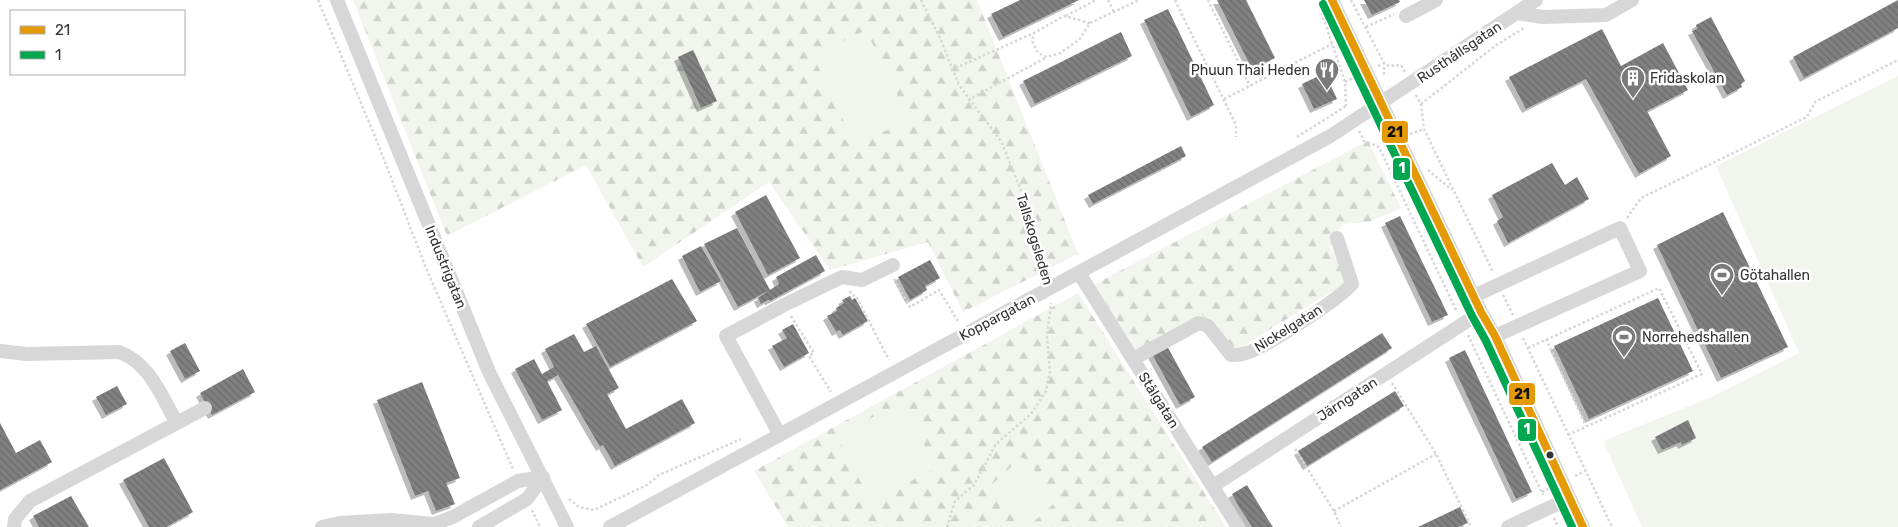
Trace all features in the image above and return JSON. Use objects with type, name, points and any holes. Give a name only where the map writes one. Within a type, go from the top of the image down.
[{"type":"street","name":"Industrigatan","points":[[337,0],[489,372],[568,527]]},
{"type":"street","points":[[1332,0],[1481,312],[1495,336],[1583,527]]},
{"type":"street","points":[[1406,16],[1436,0]]},
{"type":"street","name":"Rusthållsgatan","points":[[1382,103],[1536,0]]},
{"type":"street","points":[[1516,13],[1543,17],[1606,14],[1632,0]]},
{"type":"street","name":"Koppargatan","points":[[610,527],[780,435],[1049,281],[1079,273],[1257,177],[1382,103]]},
{"type":"street","points":[[1474,296],[1620,228],[1640,271],[1495,336]]},
{"type":"street","name":"Nickelgatan","points":[[1133,360],[1199,323],[1208,326],[1231,355],[1247,353],[1274,337],[1343,294],[1352,284],[1337,238]]},
{"type":"street","points":[[780,435],[726,336],[842,277],[862,280],[890,266]]},
{"type":"street","name":"Stålgatan","points":[[1079,273],[1238,527]]},
{"type":"street","name":"Järngatan","points":[[1213,486],[1481,312]]},
{"type":"street","points":[[0,351],[27,354],[119,352],[130,356],[146,368],[177,423]]},
{"type":"street","points":[[14,527],[15,519],[30,501],[205,408]]},
{"type":"street","points":[[322,527],[339,522],[357,524],[391,520],[429,525],[453,517],[518,481],[543,477]]},
{"type":"street","points":[[478,527],[527,499],[543,477]]},
{"type":"street","points":[[1508,527],[1570,498]]},
{"type":"path","points":[[318,0],[376,139],[426,268],[518,481]]},
{"type":"path","name":"Tallskogsleden","points":[[920,0],[940,38],[951,70],[968,100],[1000,141],[1022,193],[1049,281],[1047,337],[1050,372],[1046,391],[1030,414],[996,444],[974,485],[955,501],[947,527]]},
{"type":"path","points":[[951,70],[1034,33],[1096,0]]},
{"type":"path","points":[[1108,0],[1114,12]]},
{"type":"path","points":[[968,100],[1047,57],[1060,53],[1078,40],[1090,23],[1139,0]]},
{"type":"path","points":[[1174,0],[1236,125],[1236,137]]},
{"type":"path","points":[[1208,0],[1250,86]]},
{"type":"path","points":[[1317,0],[1345,82],[1346,106],[1364,140],[1379,147],[1558,527]]},
{"type":"path","points":[[1351,0],[1384,63],[1389,66],[1401,65],[1421,104],[1424,129],[1612,527]]},
{"type":"path","points":[[1366,27],[1396,13],[1406,16]]},
{"type":"path","points":[[1064,16],[1090,23]]},
{"type":"path","points":[[1421,104],[1495,46],[1543,17]]},
{"type":"path","points":[[1034,33],[1032,41],[1038,53],[1047,57]]},
{"type":"path","points":[[1224,99],[1332,44]]},
{"type":"path","points":[[1620,228],[1641,198],[1807,117],[1815,102],[1898,60]]},
{"type":"path","points":[[1293,139],[1346,106]]},
{"type":"path","points":[[1409,160],[1432,172],[1453,191]]},
{"type":"path","points":[[890,266],[910,307],[939,290],[959,323]]},
{"type":"path","points":[[1049,281],[1056,270]]},
{"type":"path","points":[[842,277],[852,295],[856,296],[889,360],[881,365]]},
{"type":"path","points":[[1528,348],[1659,288],[1702,374],[1568,436]]},
{"type":"path","points":[[784,305],[814,353],[809,356],[831,392]]},
{"type":"path","points":[[950,327],[967,318]]},
{"type":"path","points":[[1546,339],[1587,427]]},
{"type":"path","points":[[1386,374],[1436,454],[1471,527]]},
{"type":"path","points":[[823,396],[839,387]]},
{"type":"path","points":[[567,496],[579,507],[594,510],[647,485],[659,475],[747,436]]},
{"type":"path","points":[[1288,438],[1334,511],[1341,527]]},
{"type":"path","points":[[1334,511],[1436,454]]},
{"type":"path","points":[[527,499],[540,527]]},
{"type":"green space","points":[[353,0],[977,0],[1078,254],[963,312],[928,242],[830,270],[769,182],[643,267],[586,165],[447,236]]},
{"type":"green space","points":[[866,30],[909,120],[855,145],[813,56]]},
{"type":"green space","points":[[1898,76],[1898,527],[1642,527],[1603,441],[1709,398],[1799,353],[1716,166]]},
{"type":"green space","points":[[1368,141],[1401,208],[1369,222],[1343,224],[1330,247],[1348,282],[1236,350],[1202,315],[1137,352],[1095,284]]},
{"type":"green space","points":[[1078,293],[1226,527],[788,527],[754,471]]},
{"type":"green space","points":[[902,402],[936,468],[871,502],[837,436]]},
{"type":"green space","points":[[1022,457],[1060,498],[1028,527],[990,486]]},
{"type":"building","points":[[1020,0],[1079,0],[1003,37],[991,14]]},
{"type":"building","points":[[1217,0],[1246,0],[1275,58],[1252,69]]},
{"type":"building","points":[[1364,0],[1399,0],[1400,2],[1372,15]]},
{"type":"building","points":[[1898,0],[1898,28],[1804,78],[1793,57]]},
{"type":"building","points":[[1168,9],[1214,105],[1191,117],[1144,20]]},
{"type":"building","points":[[1711,17],[1745,81],[1741,84],[1742,87],[1727,95],[1692,31],[1697,29],[1696,25]]},
{"type":"building","name":"Fridaskolan","points":[[1602,29],[1621,66],[1663,43],[1688,90],[1647,111],[1671,156],[1639,174],[1586,79],[1526,109],[1509,77]]},
{"type":"building","points":[[1121,32],[1132,56],[1035,104],[1023,81]]},
{"type":"building","points":[[693,50],[717,101],[701,108],[678,57]]},
{"type":"building","points":[[1325,73],[1337,99],[1314,109],[1302,84]]},
{"type":"building","points":[[1181,146],[1186,156],[1093,204],[1088,195]]},
{"type":"building","points":[[1552,163],[1565,185],[1577,177],[1589,199],[1508,243],[1497,221],[1503,217],[1492,195]]},
{"type":"building","points":[[766,195],[800,258],[768,275],[735,212]]},
{"type":"building","name":"Götahallen","points":[[1723,212],[1788,347],[1721,378],[1657,245]]},
{"type":"building","points":[[1400,216],[1448,315],[1432,322],[1385,223]]},
{"type":"building","points":[[737,228],[770,290],[779,284],[776,277],[816,255],[825,271],[770,301],[768,300],[761,304],[758,298],[768,291],[738,307],[704,244]]},
{"type":"building","points":[[701,246],[721,281],[700,292],[682,256]]},
{"type":"building","points":[[930,260],[940,278],[925,286],[927,290],[910,300],[898,277]]},
{"type":"building","points":[[672,279],[697,321],[610,367],[586,324]]},
{"type":"building","points":[[850,296],[852,300],[855,298],[868,321],[843,335],[840,330],[836,332],[827,316],[837,311],[836,308],[844,303],[842,300]]},
{"type":"building","name":"Norrehedshallen","points":[[1658,298],[1693,371],[1589,419],[1554,346]]},
{"type":"building","points":[[793,324],[809,353],[784,367],[772,346],[787,338],[782,330]]},
{"type":"building","points":[[1382,333],[1392,348],[1212,462],[1202,447]]},
{"type":"building","points":[[574,334],[584,352],[596,346],[619,388],[607,394],[626,429],[682,399],[695,423],[615,466],[603,445],[600,447],[558,375],[547,381],[562,410],[542,420],[515,369],[534,359],[542,374],[554,367],[545,349]]},
{"type":"building","points":[[185,343],[200,371],[185,379],[170,351]]},
{"type":"building","points":[[1167,346],[1195,397],[1180,405],[1152,354]]},
{"type":"building","points":[[1465,350],[1532,492],[1516,499],[1449,358]]},
{"type":"building","points":[[243,369],[255,392],[212,415],[200,393]]},
{"type":"building","points":[[422,382],[460,478],[446,483],[455,504],[436,511],[428,491],[415,496],[377,400]]},
{"type":"building","points":[[117,386],[127,404],[106,415],[96,397]]},
{"type":"building","points":[[1395,391],[1404,406],[1307,466],[1298,451]]},
{"type":"building","points":[[1688,420],[1696,438],[1682,445],[1681,442],[1662,450],[1655,437]]},
{"type":"building","points":[[0,423],[16,453],[40,440],[52,462],[0,490]]},
{"type":"building","points":[[164,458],[193,512],[166,527],[149,527],[123,480]]},
{"type":"building","points":[[1247,485],[1273,527],[1252,527],[1239,507],[1232,494]]},
{"type":"building","points":[[71,496],[89,527],[39,527],[33,516]]},
{"type":"building","points":[[1460,507],[1468,523],[1458,527],[1418,527]]},
{"type":"transit line","name":"21","points":[[1332,0],[1481,312],[1495,336],[1583,527]]},
{"type":"transit line","name":"1","points":[[1323,4],[1472,316],[1486,341],[1572,527]]},
{"type":"place","name":"Phuun Thai Heden","points":[[1327,91]]},
{"type":"place","name":"Fridaskolan","points":[[1633,99]]},
{"type":"place","name":"Götahallen","points":[[1722,296]]},
{"type":"place","name":"Norrehedshallen","points":[[1624,358]]}]
